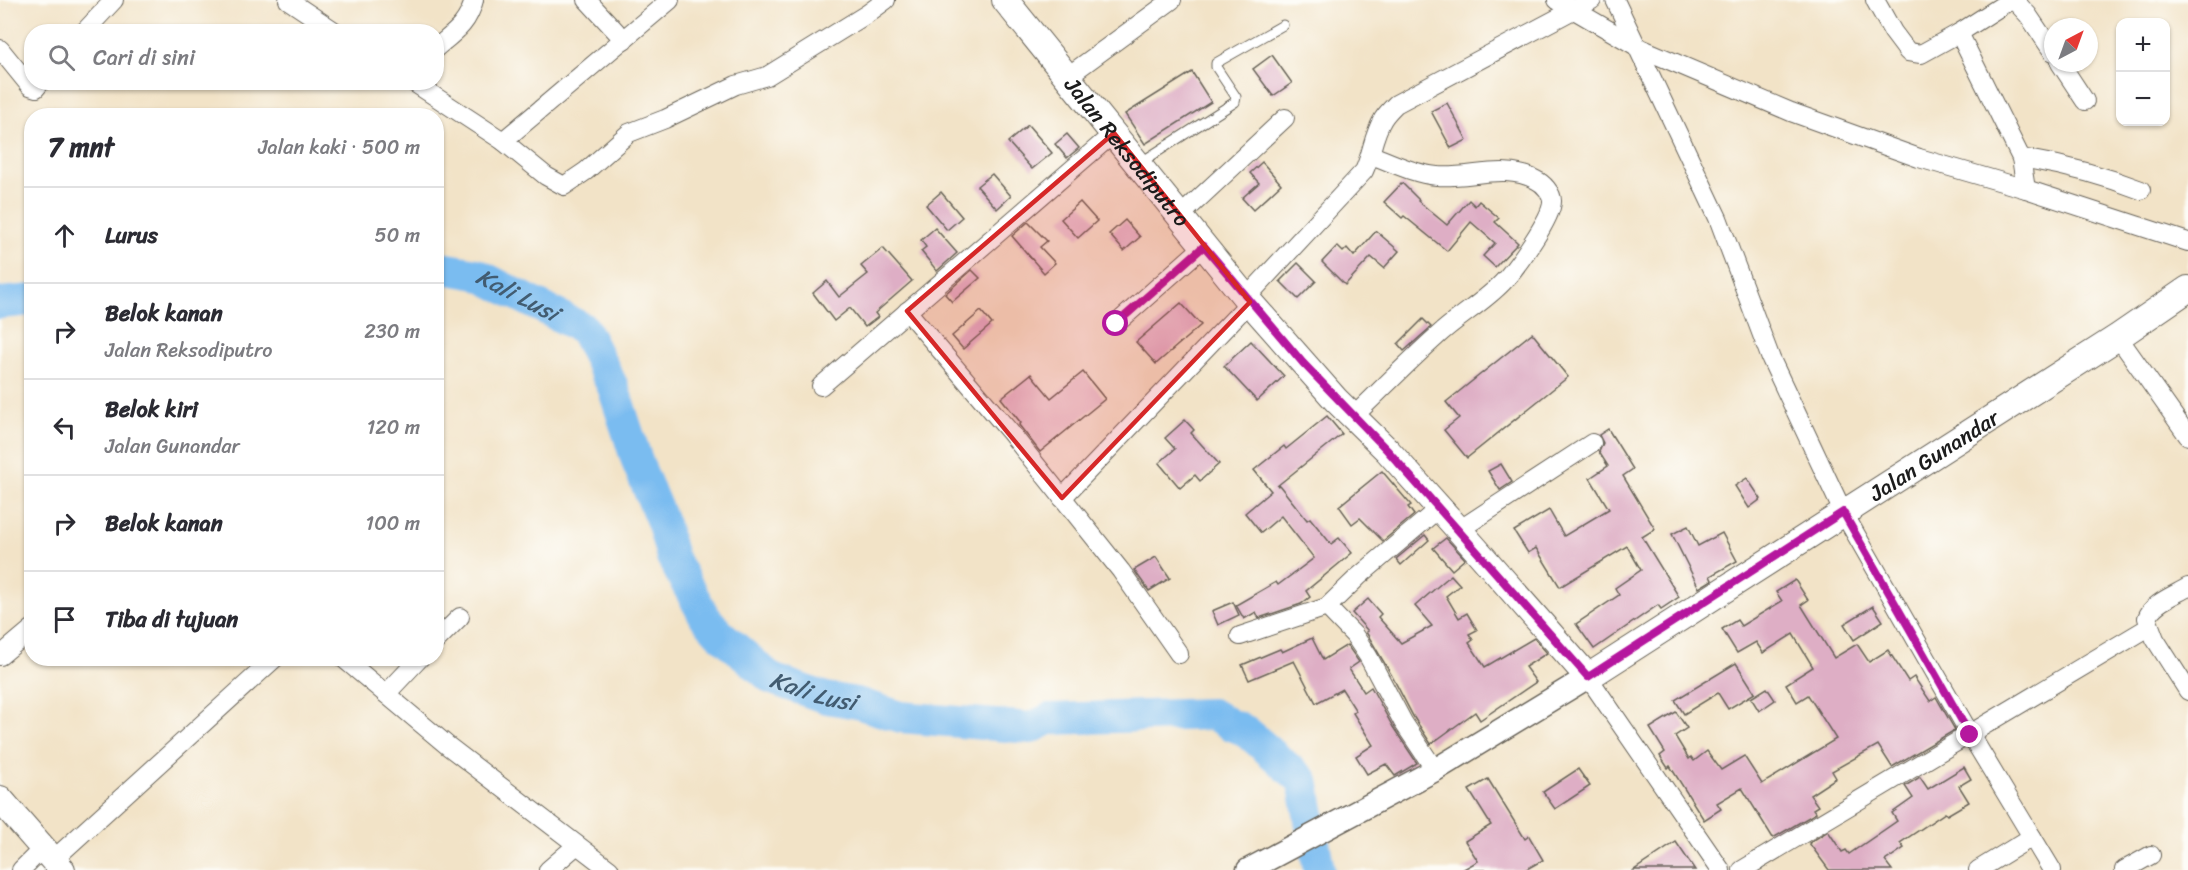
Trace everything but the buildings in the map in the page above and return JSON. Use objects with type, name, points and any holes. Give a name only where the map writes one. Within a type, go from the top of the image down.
[{"type":"main road","name":"Jalan Reksodiputro","points":[[1005,0],[1248,300],[1310,371],[1459,530],[1588,677]]},
{"type":"main road","name":"Jalan Gunandar","points":[[1588,677],[2188,290]]},
{"type":"main road","points":[[0,799],[52,859]]},
{"type":"street","points":[[92,24],[114,0]]},
{"type":"street","points":[[288,0],[324,24]]},
{"type":"street","points":[[444,41],[465,24],[471,14],[474,0]]},
{"type":"street","points":[[587,0],[624,40]]},
{"type":"street","points":[[502,141],[670,0]]},
{"type":"street","points":[[426,90],[502,141],[546,176],[564,186],[586,171],[629,134],[736,85],[767,76],[886,0]]},
{"type":"street","points":[[1068,76],[1172,0]]},
{"type":"street","points":[[1557,0],[1638,47],[1812,120],[1919,158],[2026,189],[2188,242]]},
{"type":"street","points":[[1062,498],[1353,185],[1364,171],[1372,155],[1376,134],[1383,118],[1396,104],[1592,0]]},
{"type":"street","points":[[1615,0],[1718,218],[1772,359],[1843,512],[1970,735],[2052,870]]},
{"type":"street","points":[[1875,0],[1893,32],[1908,52],[1921,54],[2014,0],[2028,15],[2044,39]]},
{"type":"street","points":[[1959,33],[2021,158],[2026,189]]},
{"type":"street","points":[[0,49],[24,79]]},
{"type":"street","points":[[2066,72],[2085,101]]},
{"type":"street","points":[[1179,216],[1285,118]]},
{"type":"street","points":[[821,386],[1114,133]]},
{"type":"street","points":[[1354,416],[1437,336],[1502,283],[1527,252],[1551,209],[1552,199],[1544,185],[1516,172],[1437,176],[1404,168],[1372,155]]},
{"type":"street","points":[[2021,158],[2067,166],[2141,190]]},
{"type":"street","points":[[1116,324],[1204,246]]},
{"type":"street","points":[[908,311],[1010,432],[1121,571],[1179,654]]},
{"type":"street","points":[[2118,337],[2188,436]]},
{"type":"street","points":[[1459,530],[1592,443]]},
{"type":"street","points":[[1240,636],[1327,607],[1358,577],[1438,509]]},
{"type":"street","points":[[2188,587],[2149,612],[2147,618],[2149,627],[2188,691]]},
{"type":"street","points":[[1327,607],[1353,635],[1368,656],[1403,722],[1435,770]]},
{"type":"street","points":[[444,633],[460,617]]},
{"type":"street","points":[[1742,870],[2149,627]]},
{"type":"street","points":[[0,656],[24,636]]},
{"type":"street","points":[[21,870],[52,859],[264,666]]},
{"type":"street","points":[[353,666],[448,746],[610,870]]},
{"type":"street","points":[[386,694],[412,666]]},
{"type":"street","points":[[1248,870],[1435,770],[1588,677],[1721,870]]},
{"type":"street","points":[[1977,870],[2032,837]]},
{"type":"street","points":[[548,870],[577,845]]},
{"type":"street","points":[[2124,870],[2151,855]]},
{"type":"lane","points":[[1138,164],[1235,102],[1236,97],[1216,67],[1216,63],[1283,25]]},
{"type":"highlighted area","points":[[1114,133],[1250,302],[1062,498],[907,311]]},
{"type":"waterway","name":"Kali Lusi","points":[[444,268],[477,274],[584,329],[613,387],[638,464],[663,524],[672,557],[705,617],[719,633],[772,679],[826,698],[857,703],[901,717],[1031,728],[1049,719],[1212,714],[1246,731],[1303,781],[1319,870]]},
{"type":"waterway","name":"Kali Lusi","points":[[0,303],[24,301]]},
{"type":"route","points":[[1116,324],[1204,246],[1303,363],[1336,400],[1387,450],[1588,677],[1843,512],[1970,735]]}]
